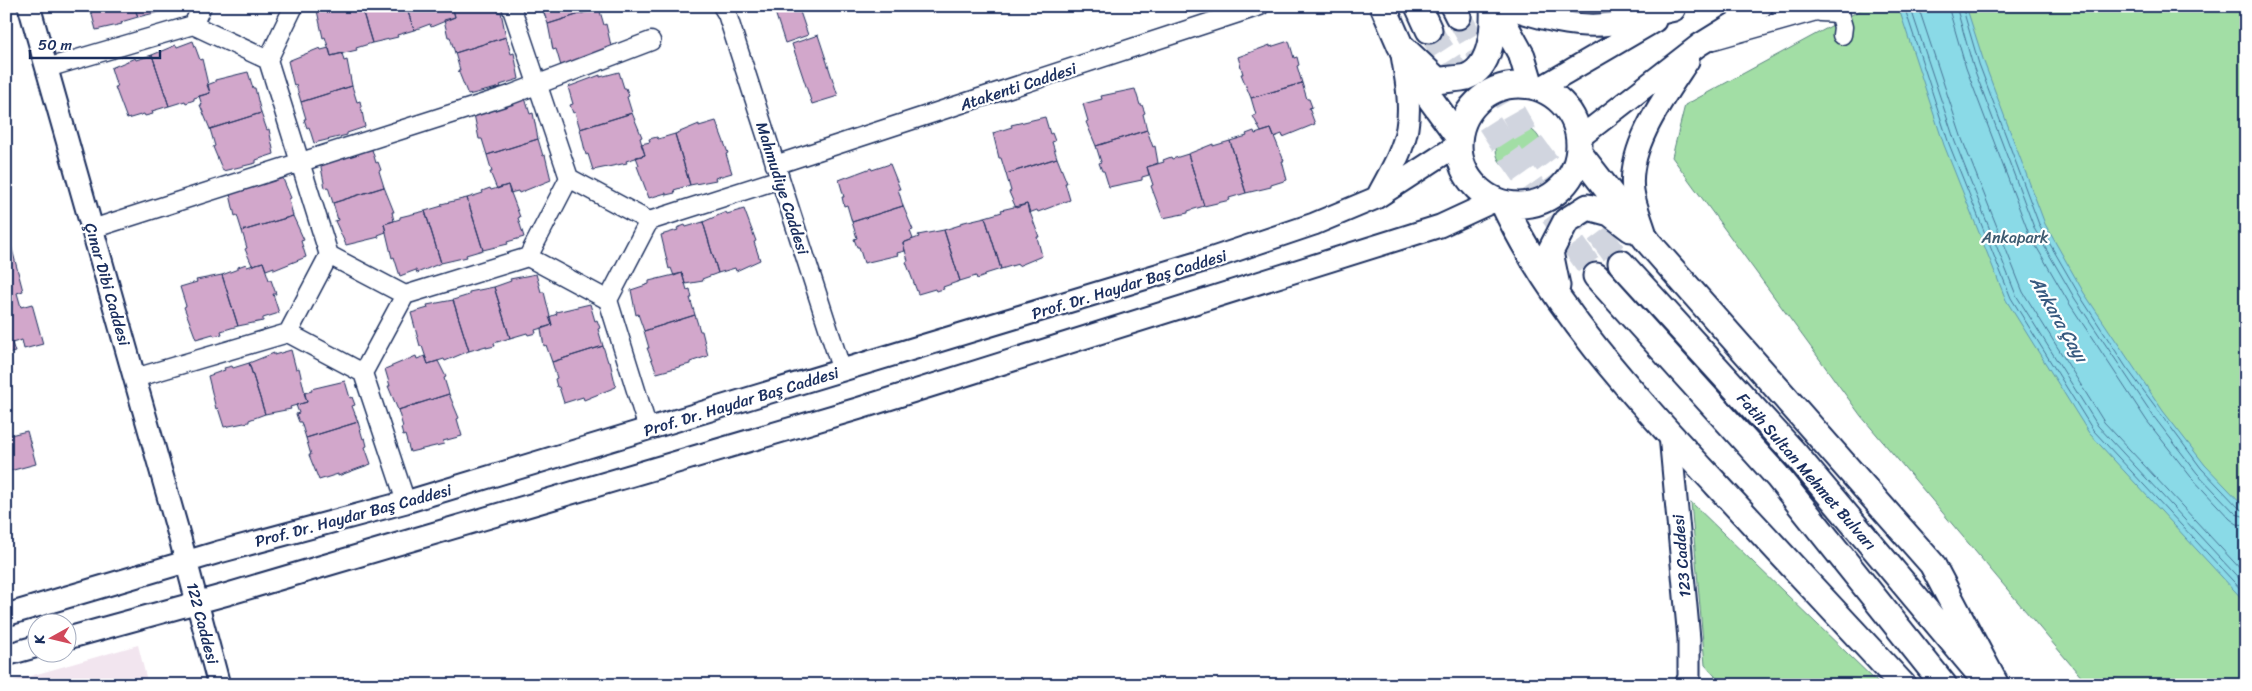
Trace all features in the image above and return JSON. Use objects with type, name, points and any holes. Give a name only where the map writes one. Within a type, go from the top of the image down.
[{"type":"highway","points":[[1383,6],[1400,45],[1424,90],[1459,141]]},
{"type":"highway","points":[[1418,6],[1429,30]]},
{"type":"highway","points":[[1400,45],[1438,80],[1467,76],[1480,68],[1490,45],[1494,32],[1494,6]]},
{"type":"highway","points":[[1494,6],[1522,56],[1535,87]]},
{"type":"highway","points":[[1579,146],[1574,171],[1563,187],[1548,198],[1531,205],[1512,206],[1499,202],[1478,190],[1466,175],[1459,157],[1459,141],[1464,120],[1473,105],[1487,93],[1504,86],[1522,84],[1535,87],[1557,98],[1571,114],[1579,146],[1649,243],[1932,564],[1996,685]]},
{"type":"highway","points":[[1499,202],[1519,238],[1560,301],[1624,382],[1670,435],[1903,685]]},
{"type":"highway","points":[[1560,301],[1550,252],[1566,220],[1588,207],[1610,213],[1649,243]]},
{"type":"highway","name":"Fatih Sultan Mehmet Bulvarı","points":[[1621,262],[1796,455],[1989,685]]},
{"type":"highway","name":"Fatih Sultan Mehmet Bulvarı","points":[[1596,276],[1778,476],[1944,685]]},
{"type":"main road","name":"Çınar Dibi Caddesi","points":[[29,6],[186,562]]},
{"type":"main road","points":[[1502,6],[1543,19],[1577,25],[1610,24],[1678,8]]},
{"type":"main road","points":[[1579,146],[1699,45],[1762,6]]},
{"type":"main road","points":[[1535,87],[1678,8]]},
{"type":"main road","points":[[1376,198],[1399,155],[1407,128],[1408,95],[1400,45]]},
{"type":"main road","points":[[1649,243],[1633,190],[1635,163],[1643,138],[1662,101],[1699,45]]},
{"type":"main road","name":"Prof. Dr. Haydar Baş Caddesi","points":[[6,615],[186,562],[406,502],[1214,258],[1314,224],[1376,198],[1459,141]]},
{"type":"main road","points":[[78,635],[197,603],[867,406],[1440,226],[1499,202]]},
{"type":"main road","name":"123 Caddesi","points":[[1670,435],[1689,639],[1688,683]]},
{"type":"main road","name":"122 Caddesi","points":[[186,562],[219,685]]},
{"type":"main road","points":[[6,655],[28,649]]},
{"type":"street","points":[[193,25],[202,6]]},
{"type":"street","points":[[288,333],[329,255],[268,60],[294,6]]},
{"type":"street","points":[[512,6],[536,85],[569,178],[649,221],[608,300]]},
{"type":"street","name":"Mahmudiye Caddesi","points":[[722,6],[842,371]]},
{"type":"street","name":"Atakenti Caddesi","points":[[649,221],[777,172],[1260,6]]},
{"type":"street","points":[[1699,45],[1834,6]]},
{"type":"street","points":[[1815,12],[1839,13],[1843,28],[1842,36]]},
{"type":"street","points":[[46,68],[193,25],[268,60]]},
{"type":"street","points":[[92,229],[301,164],[536,85],[651,41]]},
{"type":"street","points":[[363,373],[405,295],[528,257],[569,178]]},
{"type":"street","points":[[329,255],[405,295]]},
{"type":"street","points":[[528,257],[608,300],[648,429]]},
{"type":"street","points":[[135,378],[288,333],[363,373],[406,502]]},
{"type":"shaded area","points":[[138,645],[148,685],[6,685],[6,683],[72,664],[78,664],[78,662]]},
{"type":"green space","name":"Ankapark","points":[[1868,6],[2246,6],[2246,685],[2088,685],[1861,416],[1672,157],[1685,105]]},
{"type":"green space","points":[[1519,126],[1532,130],[1538,136],[1542,149],[1538,162],[1532,168],[1519,172],[1506,168],[1500,162],[1496,149],[1500,136],[1506,130]]},
{"type":"green space","points":[[1691,502],[1880,685],[1723,685],[1705,665]]},
{"type":"water","name":"Ankara Çayı","points":[[1898,6],[1966,6],[1984,62],[2045,224],[2084,293],[2163,411],[2205,465],[2246,508],[2246,603],[2089,433],[2006,300],[1944,145]]},
{"type":"building","points":[[87,6],[134,6],[138,17],[121,22],[122,24],[96,30],[91,11],[89,11]]},
{"type":"building","points":[[134,6],[172,6],[162,9],[163,11],[138,17]]},
{"type":"building","points":[[316,6],[361,6],[372,43],[356,48],[357,50],[331,56],[325,37],[323,38]]},
{"type":"building","points":[[361,6],[406,6],[414,30],[397,35],[398,37],[372,43]]},
{"type":"building","points":[[406,6],[452,6],[455,17],[431,27],[430,24],[414,30]]},
{"type":"building","points":[[460,6],[496,6],[498,12],[501,12],[506,37],[455,53],[450,37],[448,37],[444,20],[455,17],[453,9]]},
{"type":"building","points":[[540,6],[598,6],[599,8],[548,24]]},
{"type":"building","points":[[773,6],[798,6],[808,35],[785,43]]},
{"type":"building","points":[[599,8],[604,25],[606,24],[612,50],[561,66],[556,49],[553,50],[548,24]]},
{"type":"building","points":[[818,35],[838,96],[812,104],[792,44]]},
{"type":"building","points":[[506,37],[511,54],[514,53],[519,79],[500,85],[501,87],[468,95],[458,70],[460,70],[455,53]]},
{"type":"building","points":[[193,41],[200,60],[202,59],[210,93],[194,98],[194,100],[186,103],[185,101],[169,106],[152,55],[176,45],[177,47]]},
{"type":"building","points":[[1289,41],[1294,58],[1297,57],[1299,65],[1297,66],[1302,83],[1251,98],[1241,74],[1243,74],[1238,57],[1270,45],[1270,47]]},
{"type":"building","points":[[320,48],[321,50],[329,48],[331,56],[342,53],[344,61],[347,60],[352,86],[301,102],[296,85],[294,86],[288,61]]},
{"type":"building","points":[[152,55],[169,106],[152,111],[153,114],[145,116],[144,114],[127,119],[115,87],[117,87],[111,68],[135,58],[136,60]]},
{"type":"building","points":[[248,72],[253,88],[255,88],[261,113],[210,129],[200,105],[202,105],[199,96],[210,93],[207,85],[215,82],[215,80]]},
{"type":"building","points":[[619,72],[624,88],[626,88],[629,96],[627,97],[632,113],[580,129],[575,112],[573,113],[570,105],[573,104],[568,87],[600,75],[600,77]]},
{"type":"building","points":[[1302,83],[1307,99],[1309,99],[1312,107],[1309,108],[1315,124],[1283,137],[1282,134],[1274,137],[1271,129],[1261,132],[1253,116],[1256,115],[1251,98]]},
{"type":"building","points":[[352,86],[357,102],[360,101],[365,127],[347,133],[347,135],[314,143],[309,127],[307,128],[304,119],[306,119],[301,102]]},
{"type":"building","points":[[1135,89],[1140,105],[1142,105],[1145,113],[1143,114],[1147,130],[1096,146],[1086,122],[1088,121],[1083,104],[1102,99],[1101,96]]},
{"type":"building","points":[[525,98],[530,114],[533,113],[538,139],[487,155],[482,139],[479,139],[474,114]]},
{"type":"building","points":[[261,113],[267,130],[269,129],[274,154],[256,160],[256,163],[223,171],[213,147],[215,146],[210,129]]},
{"type":"building","points":[[632,113],[642,137],[640,138],[645,155],[626,161],[627,163],[593,170],[588,154],[586,155],[580,129]]},
{"type":"building","points":[[1045,117],[1050,134],[1052,133],[1055,141],[1052,142],[1057,158],[1006,174],[1001,158],[999,158],[993,133],[1012,127],[1011,125]]},
{"type":"building","points":[[716,121],[728,153],[726,154],[732,173],[715,178],[716,180],[690,185],[675,134],[699,124],[699,126]]},
{"type":"building","points":[[1271,129],[1284,161],[1282,161],[1287,180],[1271,185],[1271,187],[1246,193],[1230,141],[1247,136],[1246,134],[1254,131],[1255,134]]},
{"type":"building","points":[[1147,130],[1153,147],[1155,146],[1158,163],[1147,167],[1149,175],[1142,177],[1142,180],[1109,187],[1104,171],[1102,171],[1099,163],[1101,162],[1096,146]]},
{"type":"building","points":[[675,134],[690,185],[674,190],[675,193],[666,195],[666,193],[649,198],[637,166],[639,165],[636,157],[645,155],[641,144],[650,142],[649,139],[657,137],[658,139]]},
{"type":"building","points":[[538,139],[543,156],[545,155],[551,180],[519,193],[518,191],[510,193],[508,185],[497,189],[490,172],[492,172],[487,155]]},
{"type":"building","points":[[1230,141],[1246,193],[1229,198],[1230,200],[1204,206],[1188,154],[1213,144],[1213,146]]},
{"type":"building","points":[[371,146],[376,163],[378,162],[381,170],[379,171],[384,187],[333,203],[328,187],[325,188],[320,162]]},
{"type":"building","points":[[1188,154],[1204,206],[1188,211],[1188,213],[1163,218],[1151,186],[1153,185],[1147,167],[1164,162],[1163,160],[1171,157],[1172,159]]},
{"type":"building","points":[[1057,158],[1067,183],[1065,183],[1070,200],[1038,212],[1037,210],[1029,213],[1027,204],[1016,208],[1009,192],[1011,191],[1006,174]]},
{"type":"building","points":[[890,164],[900,189],[898,189],[903,206],[852,222],[847,205],[844,206],[842,197],[844,197],[839,180],[871,168],[872,170]]},
{"type":"building","points":[[281,174],[291,198],[289,199],[293,216],[242,231],[237,215],[235,216],[229,190]]},
{"type":"building","points":[[508,185],[520,217],[518,218],[524,237],[507,242],[508,244],[483,250],[467,198],[483,193],[482,191],[490,188],[491,190]]},
{"type":"building","points":[[384,187],[394,212],[392,212],[394,221],[384,224],[386,232],[378,235],[379,237],[346,245],[335,221],[338,220],[333,203]]},
{"type":"building","points":[[467,198],[483,250],[466,255],[467,257],[441,263],[425,211],[442,206],[441,204]]},
{"type":"building","points":[[1027,204],[1039,237],[1037,237],[1042,256],[1018,266],[1018,264],[1001,269],[985,217],[1002,212],[1001,210]]},
{"type":"building","points":[[903,206],[913,230],[910,231],[913,239],[903,243],[905,251],[897,253],[898,255],[864,263],[859,247],[857,247],[854,239],[857,238],[852,222]]},
{"type":"building","points":[[744,209],[756,241],[754,242],[760,260],[736,271],[735,268],[718,273],[703,222],[726,212],[727,214]]},
{"type":"building","points":[[425,211],[441,263],[417,273],[416,270],[400,276],[394,257],[392,258],[384,224],[400,219],[400,217]]},
{"type":"building","points":[[293,216],[304,240],[301,241],[306,257],[274,270],[274,267],[266,270],[263,262],[252,265],[245,249],[247,248],[242,231]]},
{"type":"building","points":[[985,217],[1001,269],[985,274],[985,276],[977,279],[976,276],[960,281],[944,230],[960,225],[960,223]]},
{"type":"building","points":[[703,222],[718,273],[702,279],[703,281],[685,284],[682,273],[674,276],[671,268],[669,269],[661,235],[678,230],[677,228],[685,225],[686,227]]},
{"type":"building","points":[[6,226],[23,291],[17,293],[21,307],[32,304],[43,344],[24,349],[22,340],[12,343],[15,352],[6,354]]},
{"type":"building","points":[[944,230],[960,281],[943,287],[944,289],[936,291],[935,289],[918,294],[906,262],[908,261],[903,243],[919,237],[918,235]]},
{"type":"building","points":[[263,262],[276,294],[273,294],[279,313],[263,318],[263,321],[238,326],[222,275],[246,264],[247,267]]},
{"type":"building","points":[[682,273],[687,290],[690,289],[692,298],[690,298],[695,315],[644,331],[638,314],[636,315],[631,290],[649,284],[649,281]]},
{"type":"building","points":[[536,274],[541,292],[544,292],[552,325],[535,330],[536,333],[528,335],[527,333],[510,338],[494,287],[511,281],[510,279]]},
{"type":"building","points":[[222,275],[238,326],[221,331],[222,334],[214,336],[213,334],[196,339],[184,307],[186,306],[180,287],[197,282],[196,280]]},
{"type":"building","points":[[494,287],[510,338],[494,343],[495,346],[486,348],[486,346],[469,351],[453,300],[469,295],[469,292]]},
{"type":"building","points":[[453,300],[469,351],[445,361],[444,359],[428,364],[422,346],[420,346],[411,313],[428,308],[427,305]]},
{"type":"building","points":[[590,304],[595,321],[597,320],[600,328],[598,329],[603,346],[552,362],[546,345],[544,346],[541,329],[552,325],[549,317],[557,314],[556,312]]},
{"type":"building","points":[[695,315],[700,331],[702,331],[708,356],[690,362],[690,364],[657,373],[647,348],[649,348],[644,331]]},
{"type":"building","points":[[603,346],[608,362],[610,362],[616,387],[584,400],[583,397],[564,403],[559,387],[557,387],[555,379],[557,378],[552,362]]},
{"type":"building","points":[[291,350],[296,369],[299,368],[307,402],[290,407],[291,409],[265,414],[249,363],[274,353],[274,355]]},
{"type":"building","points":[[416,356],[417,359],[425,356],[428,364],[438,361],[446,377],[444,378],[449,394],[398,410],[388,386],[390,386],[385,369]]},
{"type":"building","points":[[249,363],[265,414],[249,420],[249,422],[224,427],[218,408],[216,409],[208,376],[225,370],[224,368],[232,366],[233,368]]},
{"type":"building","points":[[345,381],[350,398],[352,397],[355,405],[352,406],[358,422],[306,438],[301,422],[299,422],[296,414],[299,413],[296,405],[307,402],[304,393],[312,391],[311,389]]},
{"type":"building","points":[[449,394],[459,418],[457,419],[462,436],[443,441],[444,444],[410,452],[405,435],[403,436],[401,428],[403,427],[398,410]]},
{"type":"building","points":[[358,422],[363,439],[365,438],[367,446],[365,447],[371,464],[338,476],[338,474],[319,480],[309,455],[311,455],[306,438]]},
{"type":"building","points":[[27,431],[36,464],[6,472],[6,436]]},
{"type":"tunnel","points":[[1458,16],[1527,137],[1621,263]]},
{"type":"tunnel","points":[[1429,30],[1509,153],[1596,276]]}]
